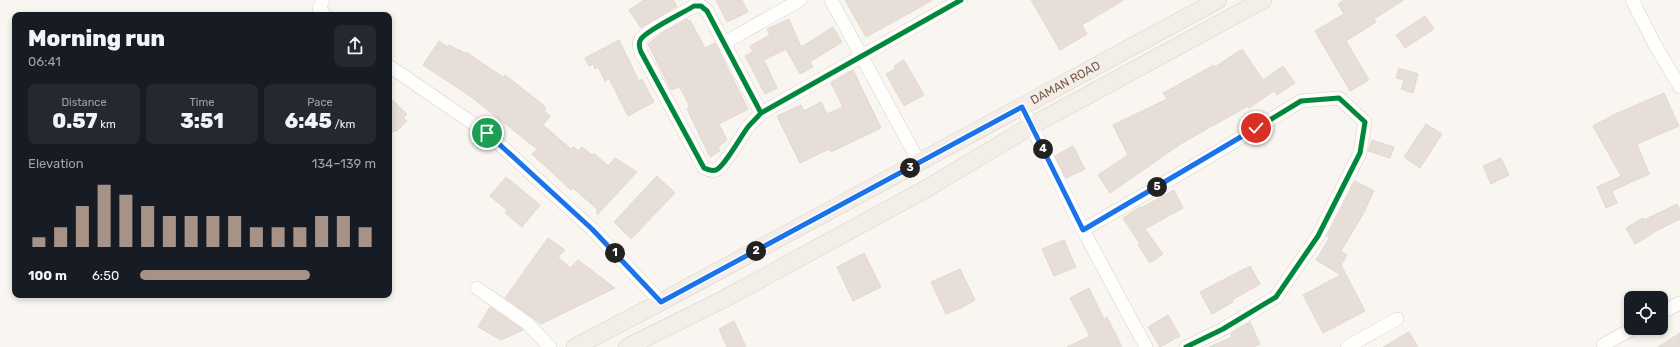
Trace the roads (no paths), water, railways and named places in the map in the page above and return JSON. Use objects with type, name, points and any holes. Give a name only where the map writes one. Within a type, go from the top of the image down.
[{"type":"main road","name":"DAMAN ROAD","points":[[574,347],[661,302],[1218,0]]},
{"type":"main road","points":[[627,347],[724,299],[924,190],[1031,126],[1263,0]]},
{"type":"street","points":[[322,12],[319,9],[323,0]]},
{"type":"street","points":[[724,43],[800,0]]},
{"type":"street","points":[[831,0],[919,162]]},
{"type":"street","points":[[761,113],[707,11],[701,6],[694,6],[648,32],[641,39],[639,45],[640,52],[704,168],[716,170],[722,166],[737,142],[761,113],[961,0]]},
{"type":"street","points":[[1632,0],[1655,45],[1676,72],[1680,87]]},
{"type":"street","points":[[392,68],[487,133],[592,229],[661,302]]},
{"type":"street","points":[[1083,230],[1301,101],[1339,98],[1365,122],[1360,153],[1321,229],[1276,297],[1223,329],[1186,347]]},
{"type":"street","points":[[1022,107],[1083,230],[1146,347]]},
{"type":"street","points":[[477,288],[528,323],[550,347]]},
{"type":"street","points":[[1668,309],[1680,303]]},
{"type":"street","points":[[1347,347],[1397,319]]},
{"type":"street","points":[[1603,345],[1624,333]]}]
